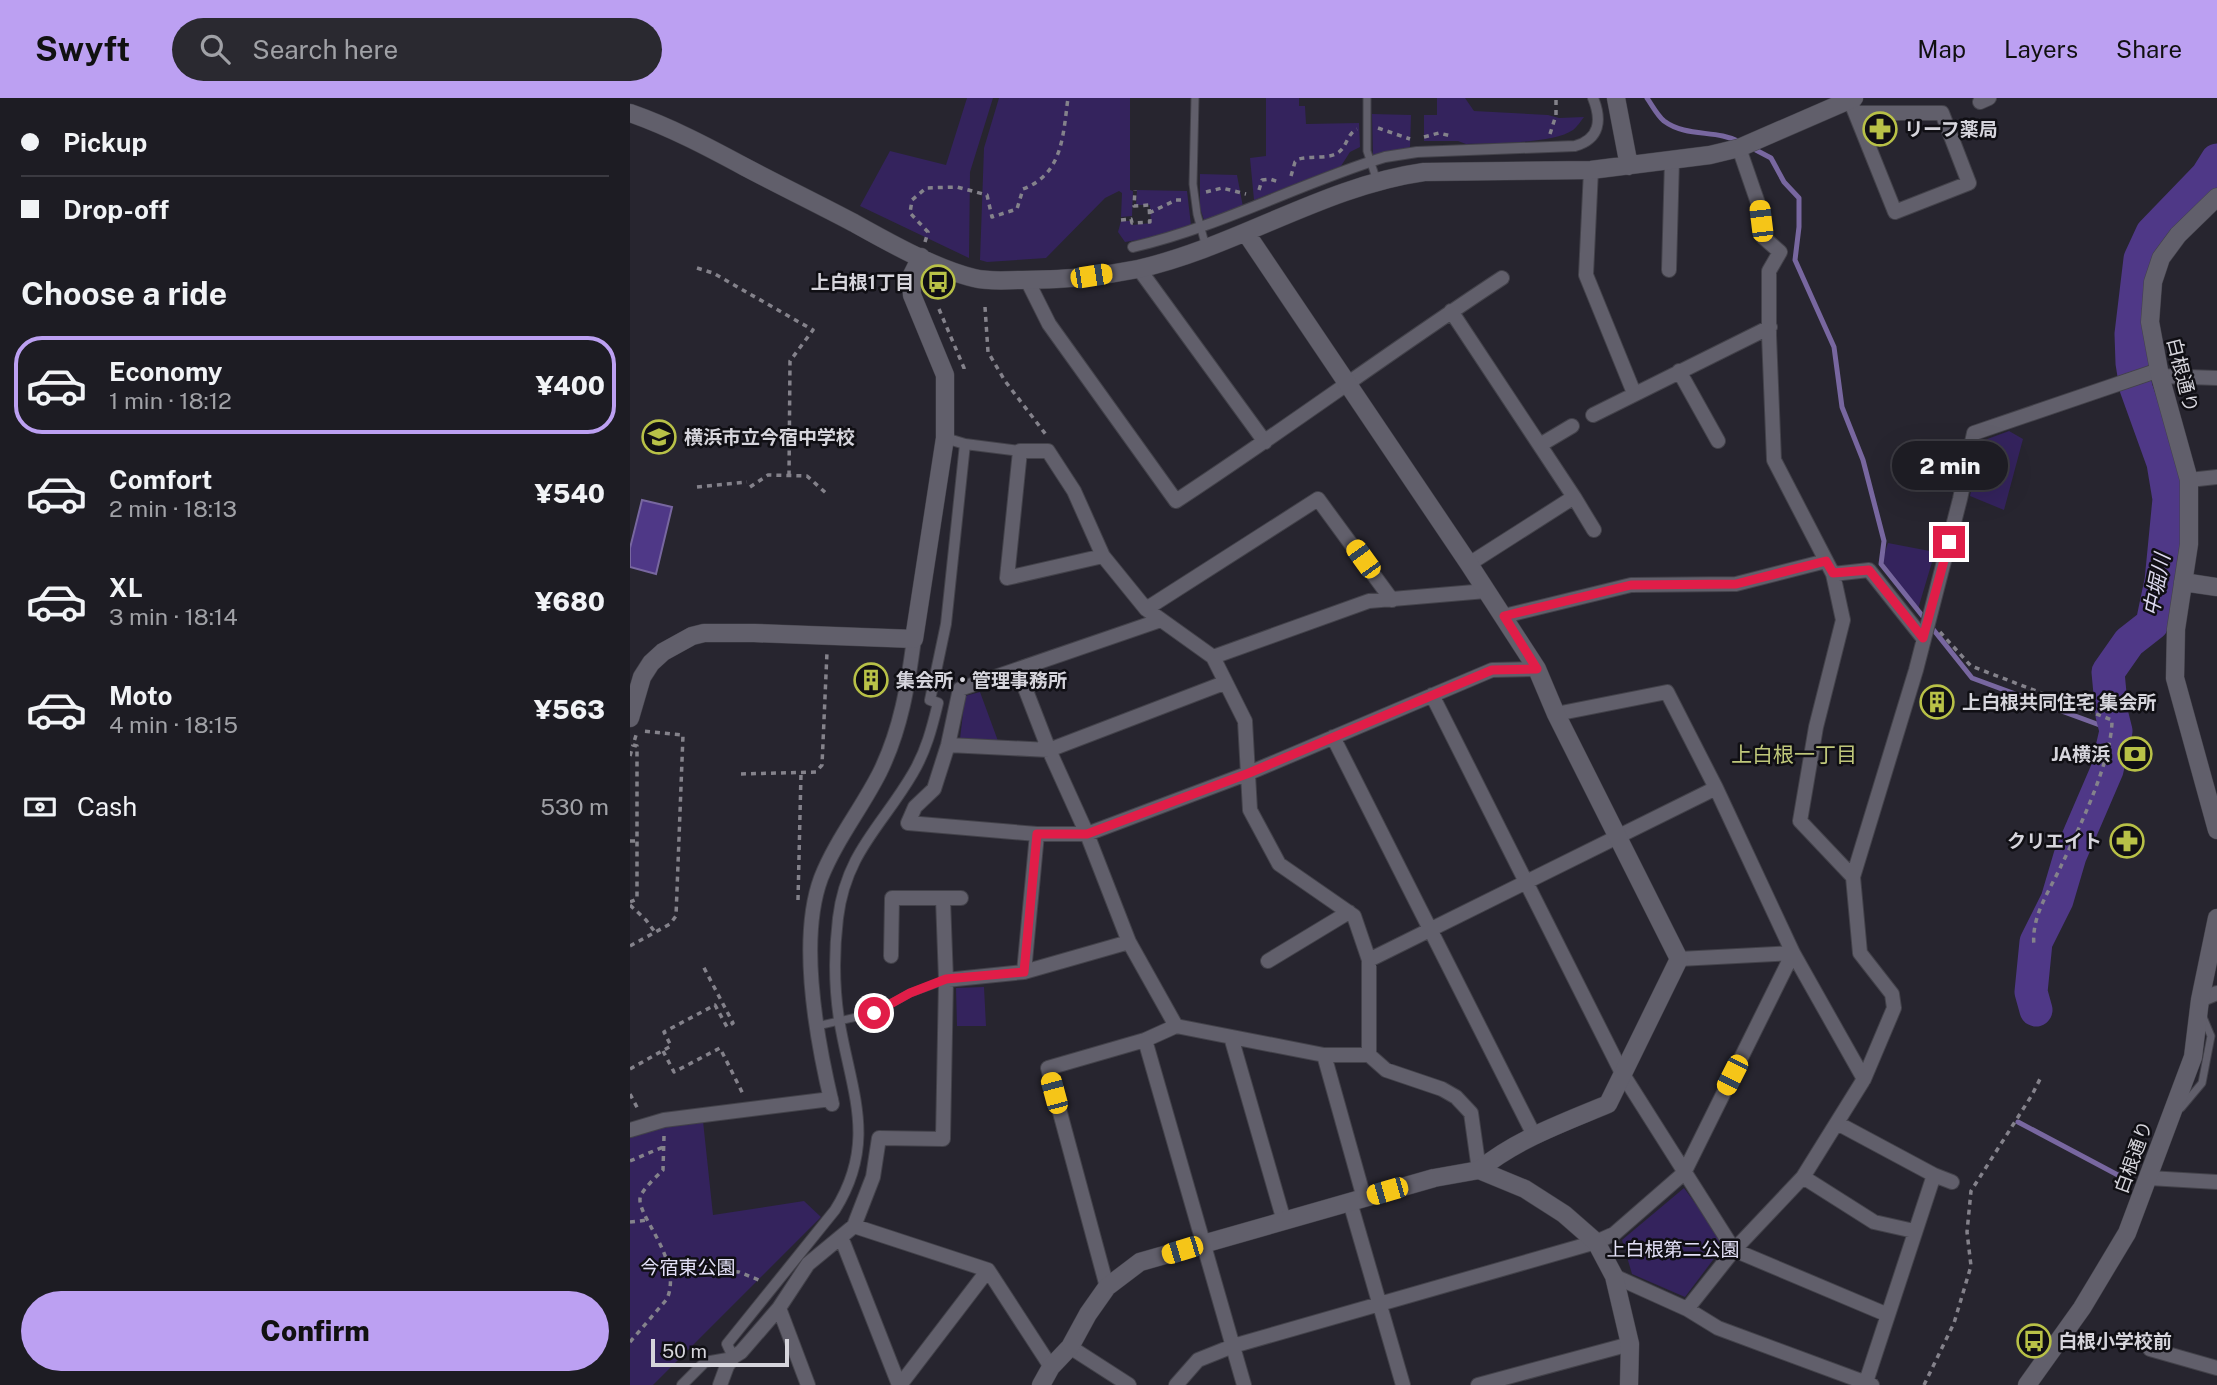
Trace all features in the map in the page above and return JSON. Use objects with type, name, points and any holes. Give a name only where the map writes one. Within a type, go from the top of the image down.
[{"type":"street","points":[[1133,247],[1200,226],[1371,162],[1416,152],[1546,148],[1585,144],[1594,136],[1599,124],[1593,98]]},
{"type":"street","points":[[1616,98],[1629,166]]},
{"type":"street","points":[[630,113],[698,142],[928,252],[974,278],[1068,280],[1139,269],[1246,233],[1377,181],[1424,172],[1591,170],[1710,155],[1739,148],[1853,103],[1942,113],[1969,183],[1895,212],[1853,103]]},
{"type":"street","points":[[1739,148],[1759,206],[1763,237],[1780,252],[1769,271],[1774,460],[1830,567],[1843,620],[1816,727],[1800,821],[1853,877]]},
{"type":"street","points":[[1669,270],[1672,160]]},
{"type":"street","points":[[1591,170],[1586,275],[1634,393]]},
{"type":"street","name":"白根通り","points":[[2217,197],[2178,235],[2161,258],[2153,282],[2150,322],[2159,373],[2189,480],[2190,512],[2176,629],[2175,678],[2217,830]]},
{"type":"street","points":[[1246,233],[1537,669],[1556,714],[1679,958]]},
{"type":"street","points":[[630,1130],[664,1119],[832,1101],[817,1026],[810,952],[811,920],[820,880],[835,848],[880,772],[895,736],[909,678],[945,439],[945,375],[912,295],[911,277],[928,252]]},
{"type":"street","points":[[1139,269],[1265,442]]},
{"type":"street","points":[[1027,280],[1049,324],[1175,501],[1265,442],[1347,381],[1502,278]]},
{"type":"street","points":[[1451,311],[1594,530]]},
{"type":"street","points":[[1593,415],[1770,327]]},
{"type":"street","points":[[1679,371],[1718,440]]},
{"type":"street","points":[[1687,1308],[1734,1250],[1803,1177],[1864,1079],[1894,1008],[1892,994],[1860,953],[1853,877],[1916,670],[1975,433],[2159,373],[2217,378]]},
{"type":"street","points":[[1540,445],[1572,426]]},
{"type":"street","points":[[945,439],[1020,451],[1048,451],[1074,491],[1103,556],[1146,609],[1213,657],[1245,720],[1251,810],[1279,864],[1354,916],[1369,960],[1369,1055]]},
{"type":"street","points":[[956,707],[930,700],[946,624],[965,444]]},
{"type":"street","points":[[1020,451],[1007,578],[1103,556]]},
{"type":"street","points":[[2189,480],[2217,477]]},
{"type":"street","points":[[1469,564],[1574,497]]},
{"type":"street","points":[[1146,609],[1318,499],[1392,600]]},
{"type":"street","points":[[1504,616],[1631,585],[1736,584],[1830,567],[1869,570],[1923,638]]},
{"type":"street","points":[[2183,583],[2217,587]]},
{"type":"street","points":[[1213,657],[1369,601],[1486,591]]},
{"type":"street","points":[[1161,620],[960,689],[948,745],[934,789],[915,807],[908,823],[1037,834],[1087,834],[1249,773],[1492,670],[1537,669]]},
{"type":"street","points":[[634,724],[642,677],[651,663],[678,642],[705,633],[914,639]]},
{"type":"street","points":[[1018,670],[1129,942],[1176,1026]]},
{"type":"street","points":[[909,678],[932,685]]},
{"type":"street","points":[[948,745],[1049,750],[1224,683]]},
{"type":"street","points":[[1556,714],[1667,692],[1716,788],[1793,953],[1864,1079]]},
{"type":"street","points":[[1432,695],[1622,1073],[1734,1250],[1888,1315]]},
{"type":"street","points":[[720,1385],[733,1357],[727,1344],[835,1210],[847,1191],[856,1163],[860,1135],[857,1102],[839,1020],[835,985],[838,918],[856,857],[912,775],[927,748],[938,703]]},
{"type":"street","points":[[1334,737],[1534,1135]]},
{"type":"street","points":[[1369,960],[1716,788]]},
{"type":"street","points":[[1024,972],[1037,834]]},
{"type":"street","points":[[891,957],[892,898],[961,898]]},
{"type":"street","points":[[682,1385],[705,1362],[733,1357],[741,1352],[779,1308],[808,1264],[854,1226],[873,1177],[879,1138],[943,1139],[946,979],[943,899]]},
{"type":"street","points":[[1268,961],[1349,912]]},
{"type":"street","name":"白根通り","points":[[2027,1385],[2082,1308],[2127,1233],[2193,1057],[2206,1001],[2217,918]]},
{"type":"street","points":[[946,979],[1024,972],[1129,942]]},
{"type":"street","points":[[1679,958],[1793,953]]},
{"type":"street","points":[[1176,1385],[1198,1360],[1233,1346],[1596,1242],[1614,1234],[1684,1173],[1793,953]]},
{"type":"street","points":[[1041,1385],[1051,1367],[1070,1347],[1107,1287],[1140,1262],[1434,1178],[1479,1170],[1499,1154],[1534,1135],[1608,1104],[1679,958]]},
{"type":"street","points":[[1107,1287],[1048,1068],[1145,1040],[1176,1026],[1324,1055],[1369,1055],[1386,1070],[1456,1097],[1472,1114],[1479,1170]]},
{"type":"street","points":[[1231,1037],[1284,1221]]},
{"type":"street","points":[[1145,1040],[1244,1385]]},
{"type":"street","points":[[1324,1055],[1379,1305],[1403,1385]]},
{"type":"street","points":[[1837,1123],[1952,1182]]},
{"type":"street","points":[[1479,1170],[1525,1189],[1564,1213],[1596,1242],[1614,1276],[1630,1344],[1629,1385]]},
{"type":"street","points":[[1614,1276],[1687,1308],[1718,1328],[1868,1384],[1914,1231],[1934,1175]]},
{"type":"street","points":[[1803,1177],[1874,1222],[1914,1231]]},
{"type":"street","points":[[2149,1178],[2217,1181]]},
{"type":"street","points":[[854,1226],[988,1270],[1051,1367]]},
{"type":"street","points":[[841,1237],[900,1385]]},
{"type":"street","points":[[900,1385],[988,1270]]},
{"type":"street","points":[[779,1308],[808,1385]]},
{"type":"street","points":[[1478,1385],[1630,1344]]},
{"type":"street","points":[[1070,1347],[1129,1385]]},
{"type":"street","points":[[2150,1349],[2217,1368]]},
{"type":"lane","points":[[1195,98],[1193,184],[1206,247]]},
{"type":"lane","points":[[1367,98],[1367,151],[1377,181]]},
{"type":"lane","points":[[817,1026],[874,1013],[910,993],[946,979]]},
{"type":"path","points":[[928,252],[925,243],[928,232],[910,213],[912,200],[926,188],[957,187],[987,195],[992,217],[1017,209],[1023,189],[1034,185],[1049,172],[1061,152],[1068,98]]},
{"type":"path","points":[[1546,148],[1556,115],[1556,98]]},
{"type":"path","points":[[1121,220],[1131,219],[1132,223],[1150,222],[1149,205],[1134,206],[1135,190]]},
{"type":"path","points":[[698,268],[713,273],[813,330],[790,361],[789,476]]},
{"type":"path","points":[[985,307],[988,352],[1005,381],[1049,439]]},
{"type":"path","points":[[750,487],[768,475],[807,476],[827,494]]},
{"type":"path","points":[[697,487],[747,482]]},
{"type":"path","points":[[1929,616],[1970,666],[2112,720],[2112,737],[2103,767],[2062,865],[2037,914],[2033,933],[2034,946]]},
{"type":"path","points":[[741,775],[816,772],[822,765],[827,636]]},
{"type":"path","points":[[630,756],[634,724]]},
{"type":"path","points":[[630,946],[670,924],[676,916],[684,735],[658,732]]},
{"type":"path","points":[[633,745],[637,746],[637,899],[630,903],[655,932]]},
{"type":"path","points":[[797,911],[801,773]]},
{"type":"path","points":[[630,841],[638,841]]},
{"type":"path","points":[[630,1069],[671,1046],[664,1032],[715,1005],[727,1027],[733,1023],[702,964]]},
{"type":"path","points":[[663,1051],[674,1072],[720,1048],[750,1109]]},
{"type":"path","points":[[1924,1385],[1954,1323],[1971,1266],[1967,1232],[1971,1191],[2042,1075]]},
{"type":"path","points":[[630,1094],[635,1103]]},
{"type":"path","points":[[630,1342],[667,1298],[670,1290],[663,1248],[639,1206],[640,1196],[663,1170],[664,1119]]},
{"type":"path","points":[[630,1161],[663,1147]]},
{"type":"path","points":[[630,1222],[648,1220]]},
{"type":"path","points":[[667,1261],[690,1261],[713,1271],[739,1272],[772,1286]]},
{"type":"green space","points":[[967,98],[993,98],[970,172],[969,258],[860,206],[890,151],[946,165]]},
{"type":"green space","points":[[999,98],[1130,98],[1132,216],[1121,217],[1122,193],[1119,191],[1105,198],[1046,258],[987,262],[980,260],[984,148]]},
{"type":"green space","points":[[1266,98],[1299,98],[1299,106],[1305,106],[1306,124],[1359,123],[1360,147],[1350,152],[1341,166],[1254,200],[1250,158],[1266,156]]},
{"type":"green space","points":[[1437,98],[1465,98],[1474,111],[1559,118],[1584,117],[1573,130],[1551,138],[1466,144],[1458,141],[1424,141],[1424,115],[1437,115]]},
{"type":"green space","points":[[1372,114],[1411,115],[1410,148],[1373,155]]},
{"type":"green space","points":[[1200,174],[1237,175],[1243,207],[1204,220],[1200,208]]},
{"type":"green space","points":[[1137,190],[1187,191],[1191,225],[1156,237],[1125,242],[1118,232],[1121,221],[1131,221],[1132,225],[1151,223],[1150,205],[1136,205]]},
{"type":"green space","points":[[2009,431],[2023,439],[2004,510],[1970,496],[1982,441]]},
{"type":"green space","points":[[1888,543],[1935,552],[1918,609],[1882,561]]},
{"type":"green space","points":[[980,692],[998,741],[960,739],[965,696]]},
{"type":"green space","points":[[984,987],[986,1026],[957,1026],[956,988]]},
{"type":"green space","name":"今宿東公園","points":[[703,1121],[713,1215],[804,1201],[821,1217],[653,1385],[630,1385],[630,1137],[664,1126]]},
{"type":"green space","name":"上白根第二公園","points":[[1684,1188],[1725,1244],[1685,1297],[1632,1274],[1622,1240]]},
{"type":"shaded area","points":[[642,500],[672,507],[656,574],[630,567],[630,548]]},
{"type":"waterway","points":[[1647,98],[1661,119],[1673,126],[1740,142]]},
{"type":"waterway","points":[[1752,148],[1771,158],[1784,182],[1799,198],[1795,260],[1834,347],[1842,407],[1863,460],[1884,541],[1881,564],[1972,678],[2116,731]]},
{"type":"waterway","name":"中堀川","points":[[2036,1010],[2031,992],[2036,942],[2057,900],[2070,856],[2107,770],[2116,731],[2108,672],[2129,642],[2152,624],[2161,581],[2169,499],[2163,463],[2136,388],[2132,363],[2131,334],[2140,259],[2152,233],[2207,176],[2217,160]]},
{"type":"waterway","points":[[2018,1122],[2131,1182]]},
{"type":"place","name":"リーフ薬局","points":[[1880,129]]},
{"type":"place","name":"上白根1丁目","points":[[938,282]]},
{"type":"place","name":"横浜市立今宿中学校","points":[[659,437]]},
{"type":"place","name":"集会所・管理事務所","points":[[871,680]]},
{"type":"place","name":"上白根共同住宅 集会所","points":[[1937,702]]},
{"type":"place","name":"JA横浜","points":[[2135,754]]},
{"type":"place","name":"クリエイト","points":[[2127,841]]},
{"type":"place","name":"白根小学校前","points":[[2034,1341]]},
{"type":"district","name":"上白根一丁目","points":[[1794,755]]},
{"type":"route","points":[[874,1013],[910,993],[946,979],[1024,972],[1037,834],[1087,834],[1249,773],[1492,670],[1537,669],[1504,616],[1631,585],[1736,584],[1826,561],[1833,573],[1869,570],[1923,638],[1949,542]]}]
